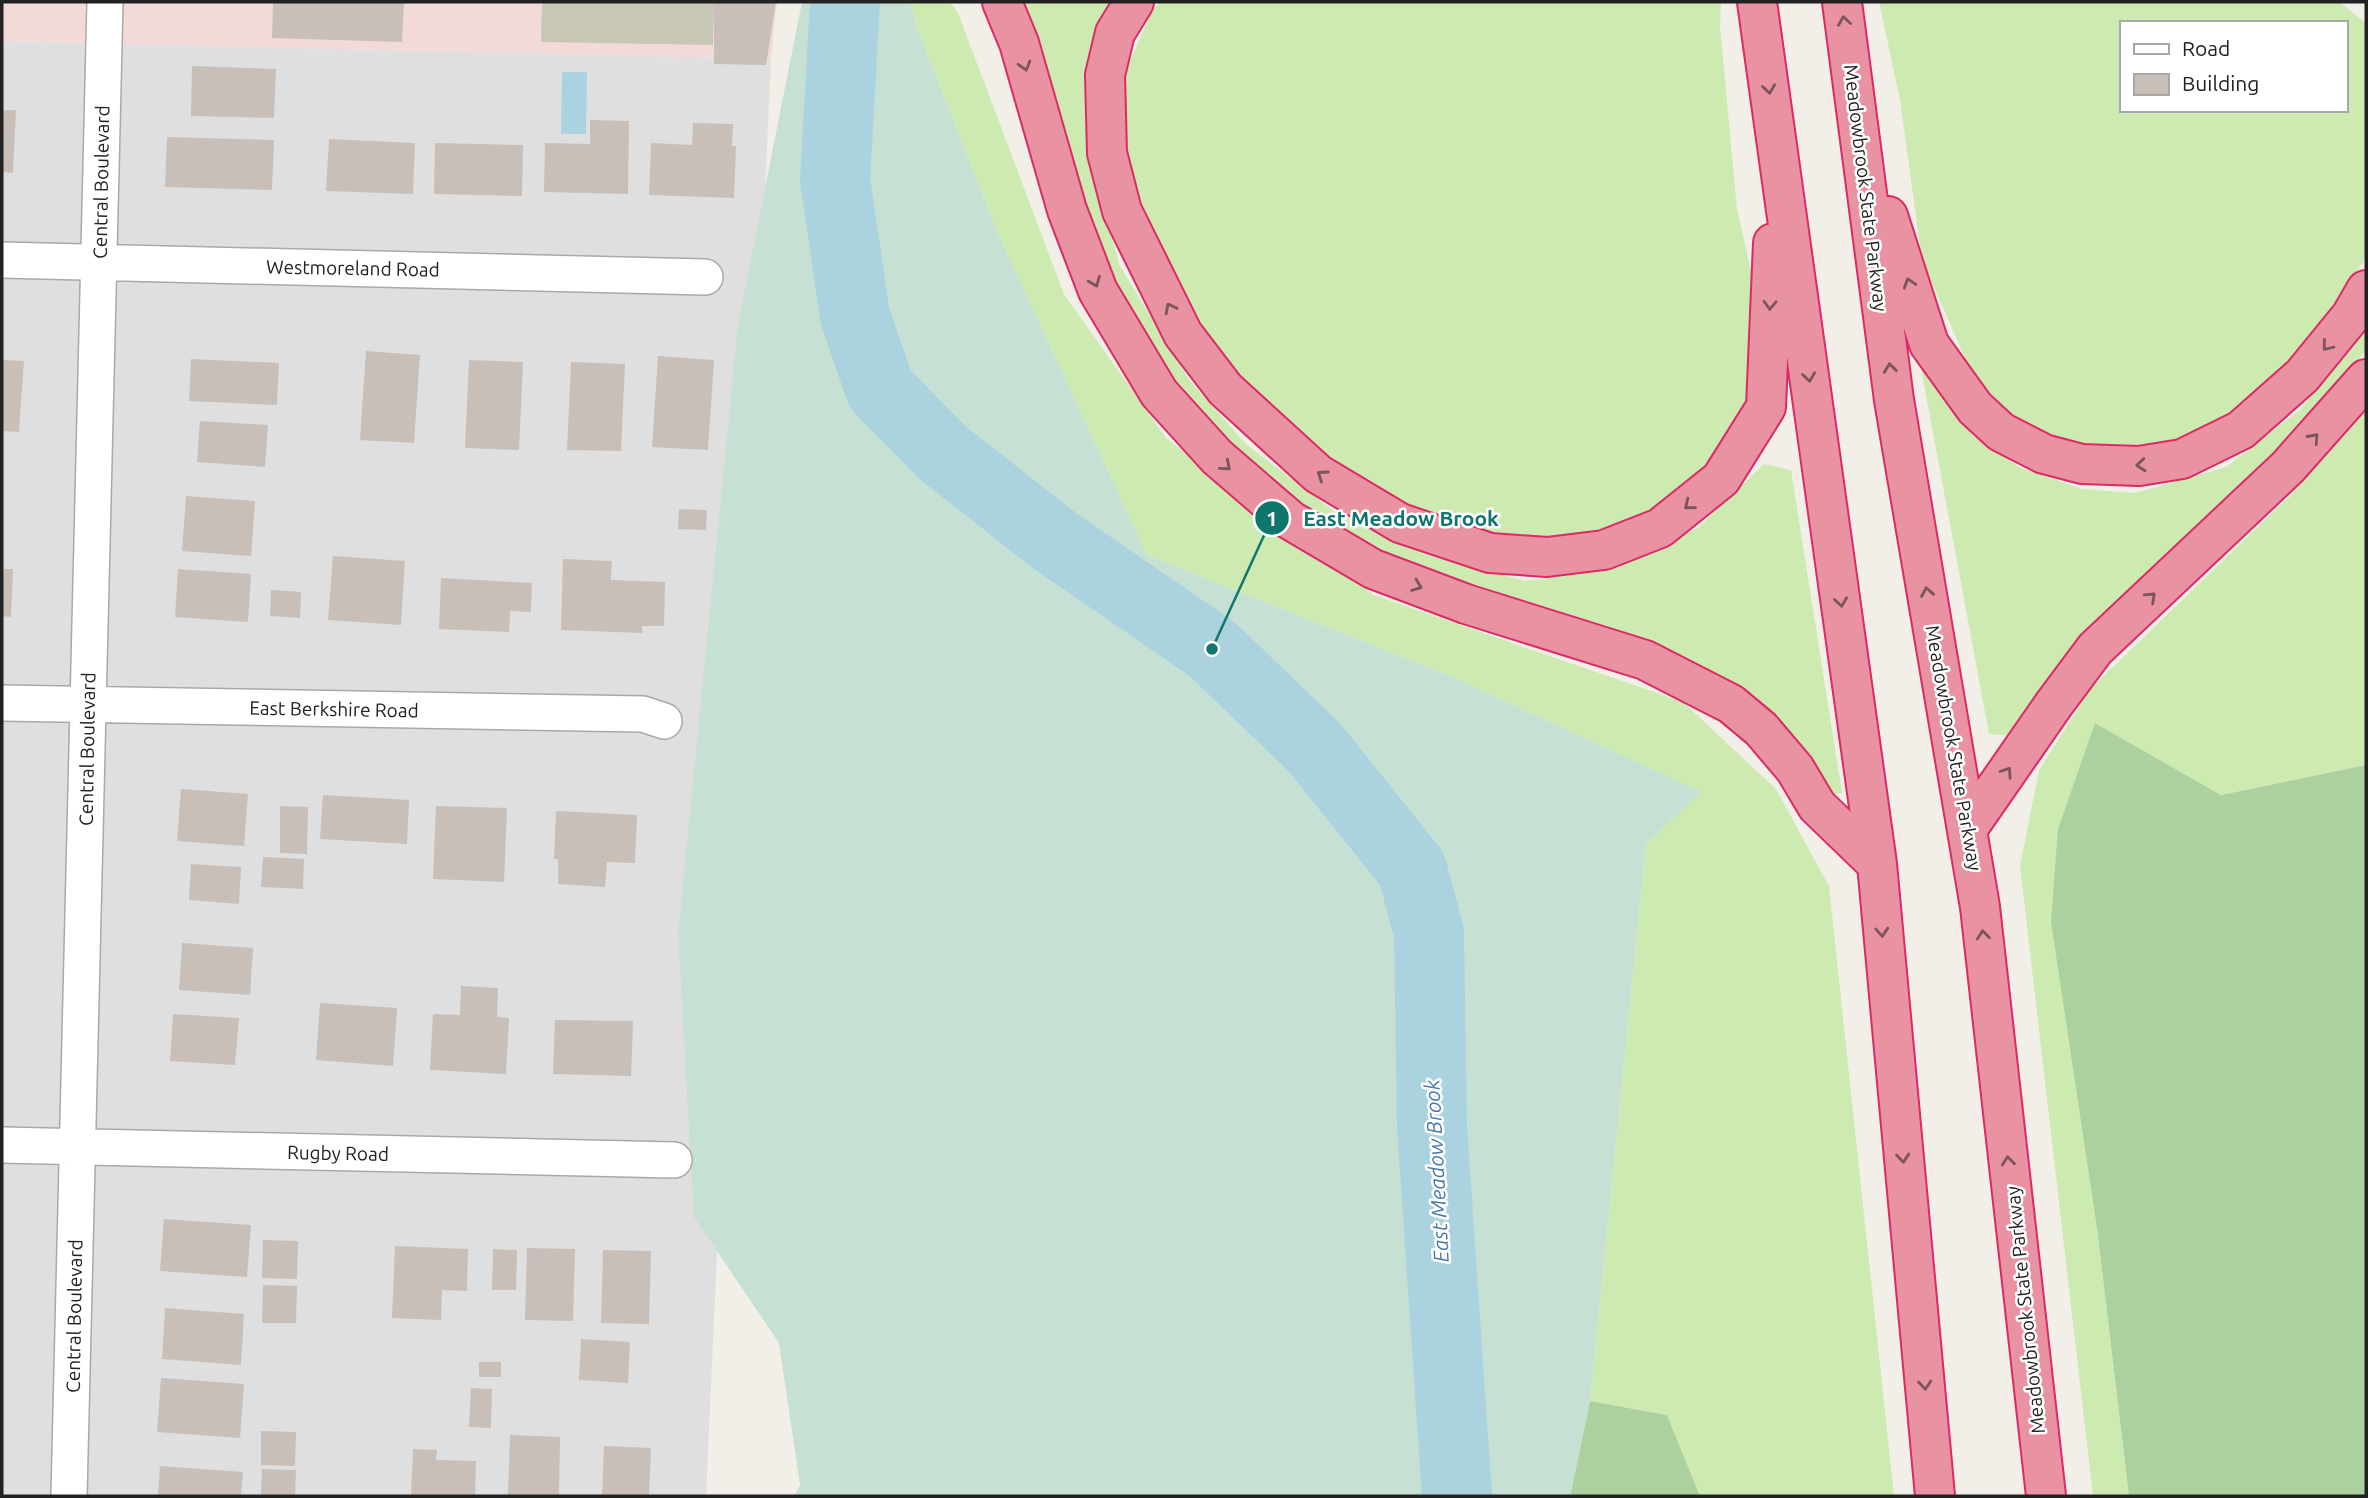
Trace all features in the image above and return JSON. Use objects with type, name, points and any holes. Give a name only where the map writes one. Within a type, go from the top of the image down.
[{"type":"highway","points":[[1002,2],[1019,43],[1067,210],[1098,291],[1159,393],[1217,457],[1290,520],[1373,569],[1466,604],[1645,660],[1731,704],[1761,729],[1795,769],[1817,806],[1877,864]]},
{"type":"highway","points":[[1135,2],[1115,33],[1105,75],[1107,153],[1122,211],[1184,334],[1226,389],[1318,474],[1400,523],[1490,553],[1546,557],[1604,551],[1660,528],[1721,479],[1766,407],[1777,139]]},
{"type":"highway","points":[[1757,2],[1877,864],[1886,985],[1936,1496]]},
{"type":"highway","name":"Meadowbrook State Parkway","points":[[1842,2],[1894,400],[1980,907],[2046,1496]]},
{"type":"highway","points":[[1858,124],[1929,344],[1975,408],[2001,432],[2044,454],[2082,464],[2139,466],[2182,459],[2241,430],[2302,376],[2351,316],[2366,290]]},
{"type":"highway","points":[[1968,828],[2095,649],[2288,467],[2366,379]]},
{"type":"street","name":"Central Boulevard","points":[[69,1496],[105,2]]},
{"type":"street","name":"Westmoreland Road","points":[[2,260],[705,277]]},
{"type":"street","name":"East Berkshire Road","points":[[2,703],[643,714],[664,721]]},
{"type":"street","name":"Rugby Road","points":[[2,1145],[674,1160]]},
{"type":"shaded area","points":[[2,2],[777,2],[771,59],[2,41]]},
{"type":"shaded area","points":[[542,2],[714,2],[713,45],[541,42]]},
{"type":"shaded area","points":[[802,2],[910,2],[918,30],[996,229],[1147,555],[1455,678],[1701,792],[1646,844],[1590,1401],[1570,1496],[794,1496],[800,1485],[779,1343],[694,1217],[678,934],[738,324]]},
{"type":"shaded area","points":[[2,41],[771,59],[706,1496],[2,1496]]},
{"type":"green space","points":[[910,2],[950,2],[958,13],[1064,294],[1166,438],[1374,595],[1683,702],[1776,789],[1829,886],[1894,1496],[1700,1496],[1667,1415],[1590,1401],[1646,844],[1700,792],[1455,678],[1147,555],[996,229],[918,30]]},
{"type":"green space","points":[[1014,2],[1115,2],[1088,81],[1089,163],[1120,266],[1190,381],[1247,445],[1334,511],[1424,554],[1526,581],[1618,568],[1699,527],[1764,464],[1791,470],[1842,793],[1826,795],[1784,732],[1329,531],[1242,461],[1177,391],[1106,278]]},
{"type":"green space","points":[[1160,2],[1721,2],[1720,26],[1737,209],[1762,319],[1756,383],[1717,457],[1623,534],[1504,543],[1397,507],[1293,436],[1217,357],[1147,230],[1127,174],[1120,84],[1153,9]]},
{"type":"green space","points":[[1879,2],[2339,2],[2366,23],[2366,257],[2327,320],[2231,422],[2139,456],[2036,439],[1984,401],[1922,260],[1900,100]]},
{"type":"green space","points":[[2366,323],[2366,350],[2347,376],[2014,736],[1989,734],[1918,352],[1972,435],[2019,467],[2082,489],[2135,493],[2226,467],[2300,410]]},
{"type":"green space","points":[[2366,411],[2366,765],[2221,795],[2095,723],[2097,1228],[2129,1496],[2093,1496],[2020,866],[2039,770],[2091,688],[2292,494]]},
{"type":"green space","points":[[2095,723],[2221,795],[2366,765],[2366,1496],[2129,1496],[2097,1228],[2051,922],[2058,829]]},
{"type":"green space","points":[[1590,1401],[1667,1415],[1700,1496],[1570,1496]]},
{"type":"water","points":[[562,72],[587,72],[586,134],[561,134]]},
{"type":"building","points":[[273,2],[404,2],[402,42],[272,38]]},
{"type":"building","points":[[714,2],[776,2],[766,65],[714,64]]},
{"type":"building","points":[[192,66],[276,69],[274,118],[191,116]]},
{"type":"building","points":[[2,110],[16,110],[13,173],[2,172]]},
{"type":"building","points":[[590,120],[629,121],[628,194],[544,192],[545,143],[590,144]]},
{"type":"building","points":[[693,123],[733,124],[732,146],[736,146],[734,198],[649,195],[651,143],[692,145]]},
{"type":"building","points":[[167,137],[274,140],[272,190],[165,187]]},
{"type":"building","points":[[329,139],[415,143],[413,194],[326,191]]},
{"type":"building","points":[[435,143],[523,145],[522,196],[434,194]]},
{"type":"building","points":[[366,351],[420,355],[414,443],[360,440]]},
{"type":"building","points":[[658,356],[714,360],[708,450],[652,447]]},
{"type":"building","points":[[191,359],[279,363],[277,405],[189,401]]},
{"type":"building","points":[[2,360],[24,361],[19,432],[2,431]]},
{"type":"building","points":[[469,360],[523,362],[519,450],[465,448]]},
{"type":"building","points":[[571,362],[625,364],[621,451],[567,450]]},
{"type":"building","points":[[200,421],[268,425],[265,467],[197,462]]},
{"type":"building","points":[[186,496],[255,501],[251,556],[182,551]]},
{"type":"building","points":[[679,509],[707,510],[706,530],[678,529]]},
{"type":"building","points":[[333,556],[405,561],[401,625],[328,620]]},
{"type":"building","points":[[563,559],[612,561],[611,580],[665,582],[664,626],[642,626],[642,633],[561,630]]},
{"type":"building","points":[[2,569],[13,569],[11,617],[2,616]]},
{"type":"building","points":[[178,569],[251,574],[248,622],[175,617]]},
{"type":"building","points":[[441,578],[532,583],[531,612],[510,611],[509,632],[439,629]]},
{"type":"building","points":[[271,590],[301,592],[300,618],[270,616]]},
{"type":"building","points":[[181,789],[248,794],[244,846],[177,841]]},
{"type":"building","points":[[323,795],[409,800],[407,844],[320,839]]},
{"type":"building","points":[[280,806],[308,807],[307,854],[280,853]]},
{"type":"building","points":[[436,806],[507,808],[504,882],[433,879]]},
{"type":"building","points":[[556,811],[637,815],[635,863],[607,862],[605,887],[558,884],[558,859],[554,859]]},
{"type":"building","points":[[263,857],[304,859],[303,889],[261,887]]},
{"type":"building","points":[[191,864],[241,867],[239,904],[189,900]]},
{"type":"building","points":[[182,943],[253,948],[250,995],[179,990]]},
{"type":"building","points":[[461,986],[498,988],[497,1017],[509,1018],[506,1074],[430,1070],[433,1014],[460,1015]]},
{"type":"building","points":[[320,1003],[397,1008],[393,1066],[316,1060]]},
{"type":"building","points":[[173,1014],[239,1018],[235,1065],[170,1061]]},
{"type":"building","points":[[555,1020],[633,1021],[631,1076],[553,1074]]},
{"type":"building","points":[[164,1219],[251,1225],[247,1277],[160,1271]]},
{"type":"building","points":[[263,1240],[298,1241],[297,1279],[262,1278]]},
{"type":"building","points":[[395,1246],[468,1249],[467,1291],[442,1290],[441,1320],[392,1318]]},
{"type":"building","points":[[527,1248],[575,1249],[573,1321],[525,1320]]},
{"type":"building","points":[[493,1249],[517,1250],[516,1290],[492,1290]]},
{"type":"building","points":[[603,1250],[651,1251],[649,1324],[601,1323]]},
{"type":"building","points":[[263,1285],[297,1286],[296,1323],[262,1323]]},
{"type":"building","points":[[165,1308],[244,1314],[241,1365],[162,1359]]},
{"type":"building","points":[[581,1339],[630,1342],[628,1383],[579,1380]]},
{"type":"building","points":[[479,1362],[501,1362],[501,1377],[479,1377]]},
{"type":"building","points":[[161,1378],[244,1384],[240,1438],[157,1432]]},
{"type":"building","points":[[471,1388],[492,1389],[491,1428],[469,1427]]},
{"type":"building","points":[[261,1431],[296,1432],[295,1466],[261,1465]]},
{"type":"building","points":[[510,1435],[560,1437],[559,1496],[508,1496]]},
{"type":"building","points":[[604,1446],[651,1448],[649,1496],[602,1496]]},
{"type":"building","points":[[413,1449],[437,1450],[436,1460],[476,1461],[475,1496],[411,1496]]},
{"type":"building","points":[[160,1466],[243,1472],[241,1496],[158,1496]]},
{"type":"building","points":[[262,1469],[296,1470],[295,1496],[261,1496]]},
{"type":"waterway","name":"East Meadow Brook","points":[[845,2],[835,180],[855,316],[880,389],[943,453],[1055,541],[1212,649],[1315,748],[1412,869],[1429,933],[1432,1127],[1457,1496]]},
{"type":"place","name":"East Meadow Brook","points":[[1212,649]]}]
